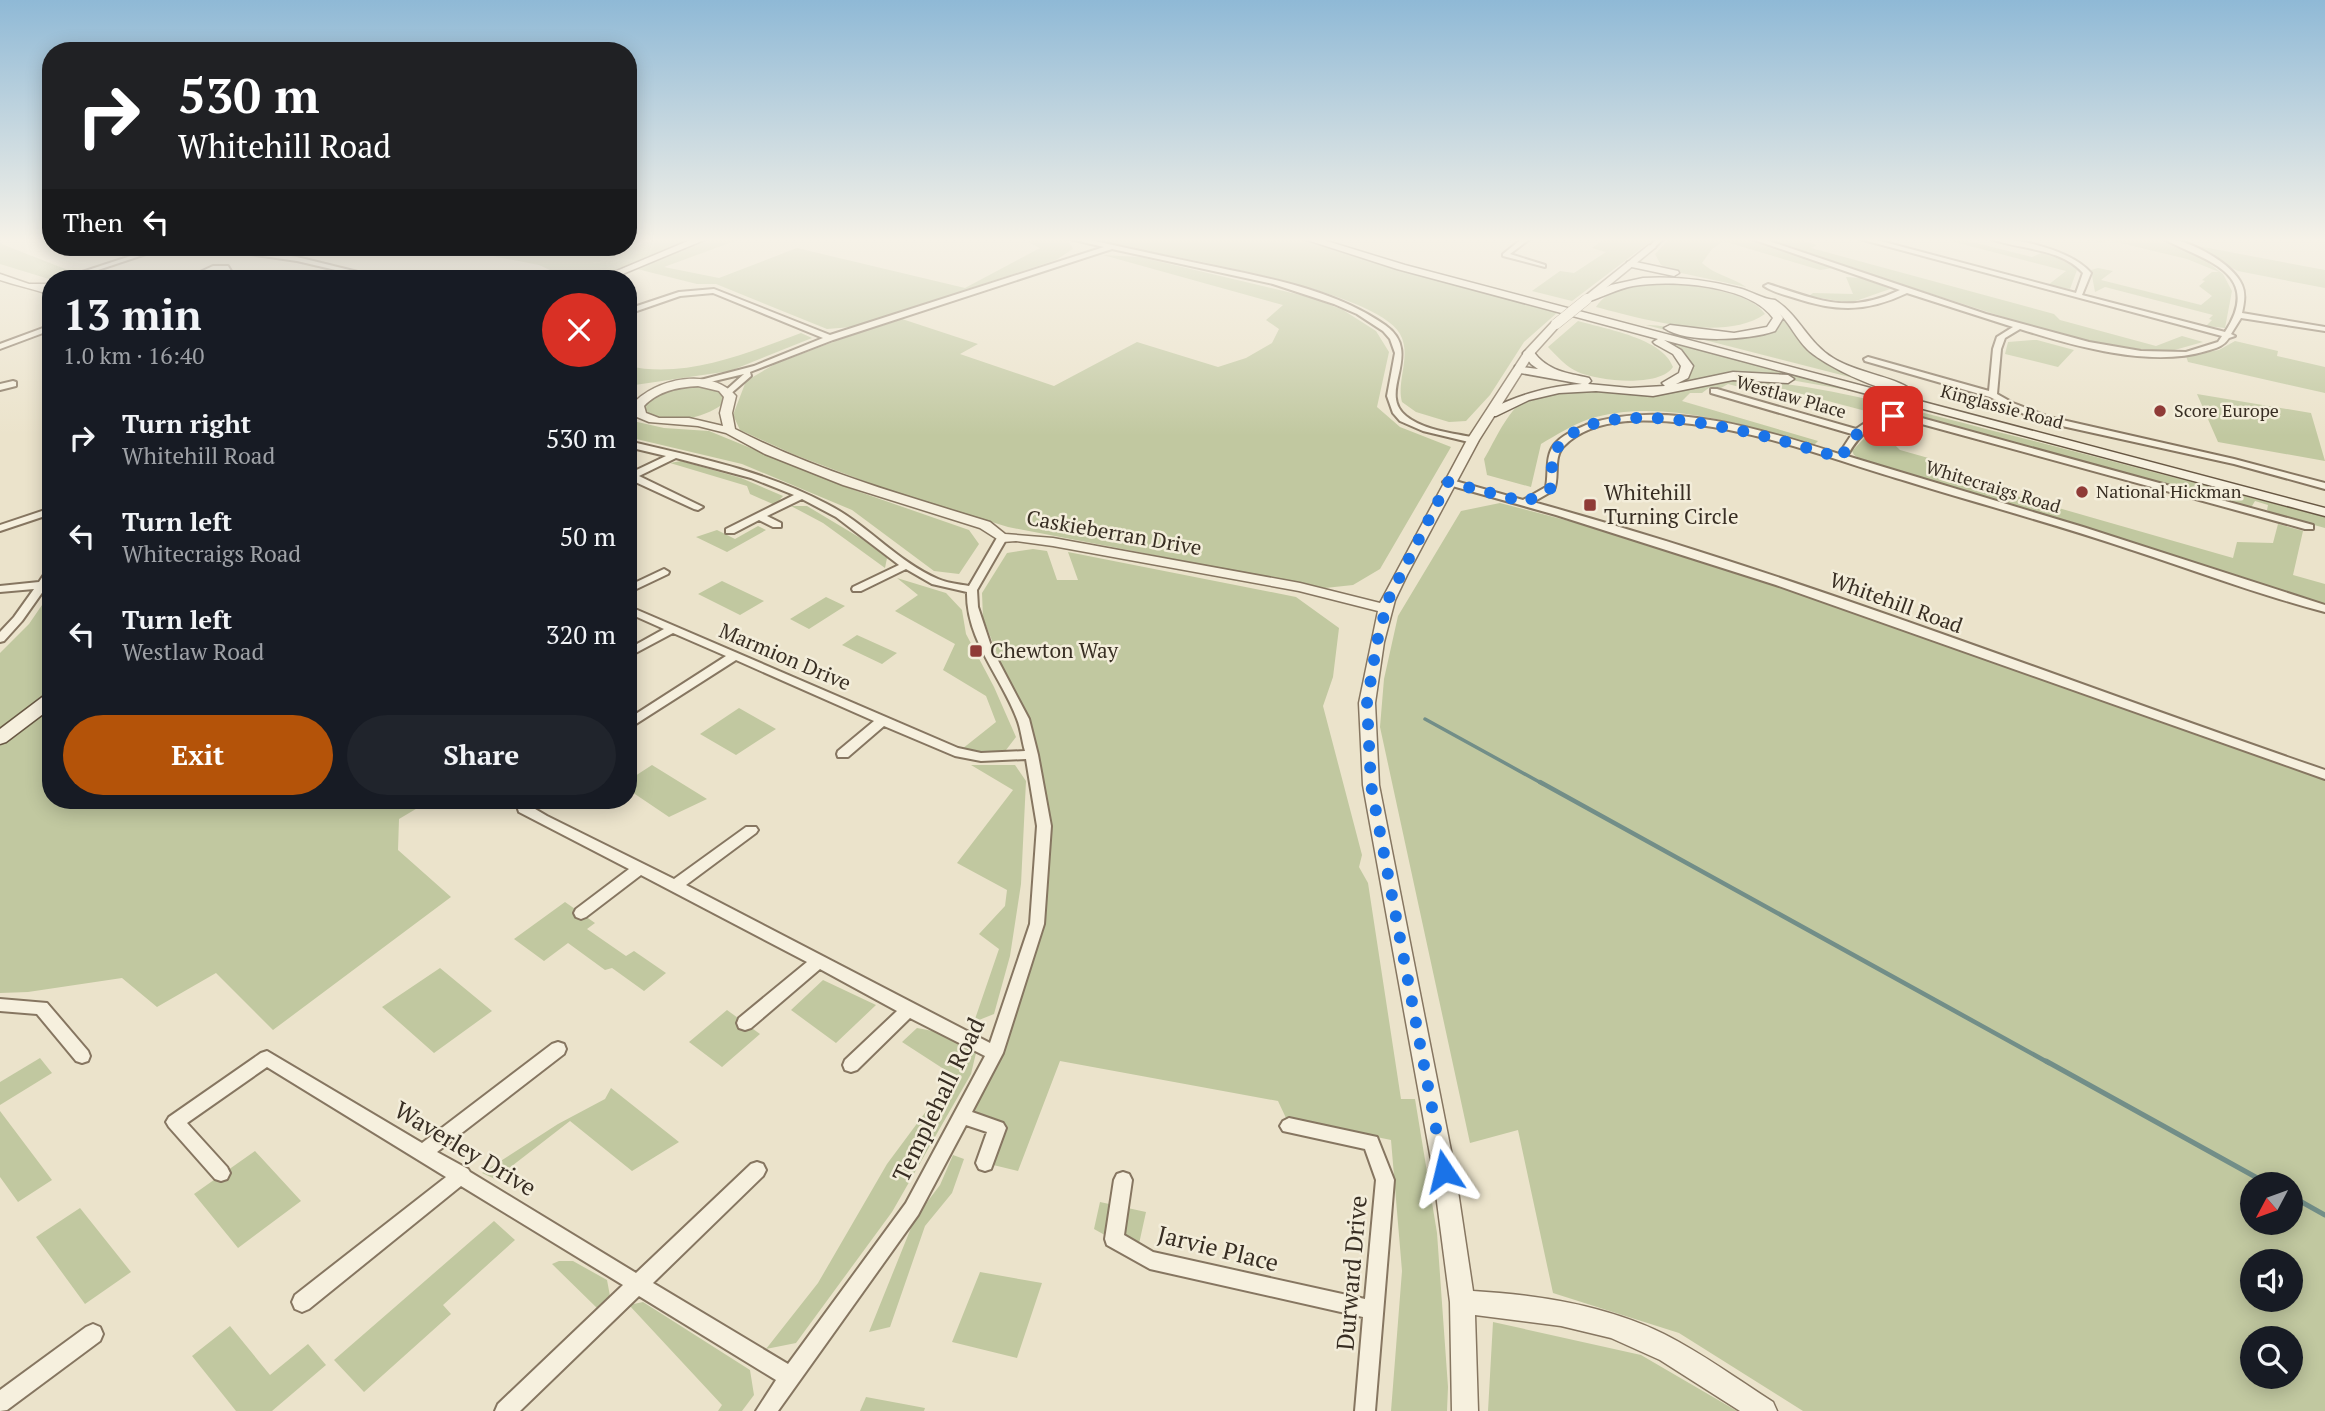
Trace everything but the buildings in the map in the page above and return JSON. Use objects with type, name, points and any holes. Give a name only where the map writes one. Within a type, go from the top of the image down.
[{"type":"main road","points":[[1518,371],[1612,386],[1643,388],[1679,379],[1686,371],[1687,366],[1677,352],[1653,340],[1537,304]]},
{"type":"main road","name":"Kinglassie Road","points":[[1547,304],[2325,512]]},
{"type":"main road","name":"Kinglassie Road","points":[[1551,304],[2325,505]]},
{"type":"main road","points":[[1563,304],[1712,335],[1754,334],[1771,329],[1777,324],[1778,314],[1766,304]]},
{"type":"main road","points":[[1775,304],[1789,313],[1807,342],[1820,355],[1857,374],[2075,440]]},
{"type":"main road","points":[[1529,354],[1539,365],[1562,376]]},
{"type":"main road","points":[[1518,371],[1630,392],[1653,391],[1716,378],[1771,377],[1819,385],[2013,430]]},
{"type":"main road","points":[[1492,413],[1535,393],[1596,387]]},
{"type":"main road","points":[[0,738],[42,706]]},
{"type":"street","points":[[750,304],[830,338]]},
{"type":"street","points":[[637,398],[664,388],[757,368],[830,338],[935,304]]},
{"type":"street","points":[[1337,304],[1360,312],[1386,329],[1397,346],[1399,353],[1392,403],[1399,415],[1425,429],[1473,440]]},
{"type":"street","points":[[1465,1411],[1462,1302],[1444,1171],[1371,785],[1367,703],[1377,642],[1387,604],[1448,482],[1529,354],[1556,324],[1581,304]]},
{"type":"street","points":[[1832,304],[1857,307],[1873,304]]},
{"type":"street","points":[[1949,304],[2019,327],[2090,345],[2157,355],[2205,351],[2223,344],[2231,336],[2239,304]]},
{"type":"street","points":[[2108,304],[2231,336]]},
{"type":"street","points":[[2238,315],[2325,329]]},
{"type":"street","points":[[1993,395],[1997,349],[2001,337],[2019,327]]},
{"type":"street","points":[[0,346],[42,332]]},
{"type":"street","points":[[1868,359],[1993,395],[2008,405],[2031,414],[2233,461],[2325,486]]},
{"type":"street","points":[[730,431],[726,420],[728,398],[735,384],[757,368]]},
{"type":"street","points":[[693,383],[716,386],[728,398]]},
{"type":"street","points":[[0,387],[13,384]]},
{"type":"street","name":"Westlaw Place","points":[[1714,391],[1860,433]]},
{"type":"street","points":[[680,422],[704,418],[728,398]]},
{"type":"street","name":"Caskieberran Drive","points":[[637,408],[641,415],[648,419],[698,423],[730,431],[769,451],[847,482],[985,525],[1002,538],[1053,542],[1387,604]]},
{"type":"street","points":[[1841,458],[1868,423],[1879,417],[1917,419],[2260,509],[2309,527]]},
{"type":"street","name":"Whitecraigs Road","points":[[1526,502],[1551,488],[1550,464],[1560,444],[1580,431],[1618,421],[1671,419],[1712,424],[1841,458],[2101,536],[2325,610]]},
{"type":"street","points":[[637,446],[743,472],[802,495],[862,530],[906,565],[934,582],[972,590],[1002,538]]},
{"type":"street","points":[[637,474],[675,455]]},
{"type":"street","points":[[637,480],[698,507]]},
{"type":"street","name":"Whitehill Road","points":[[1448,482],[1602,523],[1754,573],[2325,775]]},
{"type":"street","points":[[730,531],[802,495]]},
{"type":"street","points":[[0,528],[42,513]]},
{"type":"street","points":[[758,516],[777,525]]},
{"type":"street","points":[[857,589],[906,565]]},
{"type":"street","points":[[637,586],[664,572]]},
{"type":"street","points":[[0,589],[41,585]]},
{"type":"street","points":[[0,639],[18,619],[41,585]]},
{"type":"street","name":"Templehall Road","points":[[765,1411],[912,1209],[995,1053],[1037,924],[1044,826],[1032,755],[1023,719],[986,649],[972,607],[972,590]]},
{"type":"street","name":"Marmion Drive","points":[[637,613],[955,752],[981,757],[1032,755]]},
{"type":"street","points":[[637,649],[672,629]]},
{"type":"street","points":[[637,719],[733,657]]},
{"type":"street","points":[[842,754],[883,720]]},
{"type":"street","points":[[523,809],[995,1053]]},
{"type":"street","points":[[675,886],[751,830]]},
{"type":"street","points":[[581,913],[639,869]]},
{"type":"street","points":[[745,1023],[817,962]]},
{"type":"street","points":[[0,1005],[41,1008],[82,1056]]},
{"type":"street","points":[[851,1065],[908,1010]]},
{"type":"street","points":[[424,1152],[558,1049]]},
{"type":"street","name":"Waverley Drive","points":[[221,1173],[175,1122],[267,1058],[640,1283],[790,1377]]},
{"type":"street","points":[[961,1116],[997,1128],[985,1163]]},
{"type":"street","name":"Durward Drive","points":[[1289,1126],[1371,1142],[1385,1180],[1365,1411]]},
{"type":"street","points":[[505,1411],[757,1170]]},
{"type":"street","points":[[302,1302],[462,1175]]},
{"type":"street","name":"Jarvie Place","points":[[1122,1180],[1114,1239],[1150,1260],[1373,1310]]},
{"type":"street","points":[[1462,1302],[1538,1310],[1631,1334],[1654,1343],[1764,1411]]},
{"type":"street","points":[[0,1403],[93,1334]]},
{"type":"green space","points":[[765,304],[922,304],[852,327],[827,329]]},
{"type":"green space","points":[[1279,304],[1328,304],[1343,310],[1376,331],[1389,352],[1377,407],[1400,427],[1451,447],[1380,569],[1353,585],[1325,588],[1008,527],[888,490],[795,455],[740,430],[733,415],[746,381],[775,364],[902,319],[978,344],[960,354],[1054,386],[1137,342],[1218,367],[1246,358],[1272,343],[1279,329],[1266,320],[1283,305]]},
{"type":"green space","points":[[1353,304],[1530,304],[1558,312],[1524,342],[1490,395],[1466,421],[1449,422],[1416,412],[1402,402],[1405,351],[1403,342],[1400,334],[1381,317]]},
{"type":"green space","points":[[1599,304],[1753,304],[1765,314],[1748,323],[1705,328],[1659,322],[1596,307]]},
{"type":"green space","points":[[1761,304],[1776,306],[1805,344],[1865,379],[1920,395],[1646,325],[1719,336],[1758,337],[1772,331],[1782,320],[1780,313]]},
{"type":"green space","points":[[1963,304],[2017,304],[2054,314],[2060,320],[2156,346],[2182,336],[2203,342],[2171,351],[2151,351],[2066,337]]},
{"type":"green space","points":[[2170,304],[2230,304],[2225,328],[2206,326],[2213,315]]},
{"type":"green space","points":[[1578,321],[1646,342],[1667,357],[1673,367],[1666,374],[1655,378],[1628,381],[1599,378],[1578,372],[1548,347]]},
{"type":"green space","points":[[1619,326],[1870,394],[1763,375],[1721,375],[1673,385],[1688,377],[1691,364],[1685,356],[1668,344],[1617,328]]},
{"type":"green space","points":[[801,333],[812,338],[730,371],[637,385],[637,367],[694,367],[738,356]]},
{"type":"green space","points":[[2037,340],[2074,350],[2058,367],[2005,354],[2008,342]]},
{"type":"green space","points":[[2235,341],[2278,351],[2277,356],[2325,367],[2325,393],[2188,362],[2186,356],[2219,350]]},
{"type":"green space","points":[[1734,379],[1799,386],[1926,413],[2325,517],[2325,528],[2274,514],[2267,510],[2268,505],[2255,501],[2252,506],[2238,505],[1922,418],[1895,413],[1877,414],[1764,384],[1755,391],[1728,384],[1721,388],[1710,387],[1702,393],[1690,393],[1682,401],[1818,441],[1813,446],[1702,416],[1673,412],[1616,413],[1583,421],[1541,444],[1531,487],[1487,475],[1484,459],[1499,431],[1519,404],[1536,393],[1569,388],[1640,392]]},
{"type":"green space","points":[[1570,380],[1634,390],[1611,388]]},
{"type":"green space","points":[[696,386],[716,389],[724,398],[723,404],[705,414],[671,420],[651,415],[644,408],[652,397],[659,393]]},
{"type":"green space","points":[[2197,394],[2311,413],[2325,461],[2218,442]]},
{"type":"green space","points":[[1895,419],[1916,426],[1914,432],[1903,431],[1895,445],[1900,450],[1932,459],[1926,470],[2233,558],[2237,542],[2273,543],[2278,524],[2303,531],[2293,575],[2325,584],[2325,604],[2105,533],[1866,463],[1854,455],[1852,451],[1879,423]]},
{"type":"green space","points":[[637,422],[664,428],[709,431],[854,490],[969,530],[979,544],[959,574],[934,571],[852,510],[742,464],[637,439]]},
{"type":"green space","points":[[681,461],[741,478],[783,496],[775,505],[750,494],[747,486],[670,463]]},
{"type":"green space","points":[[1500,503],[1569,521],[1575,516],[2325,775],[2325,1411],[1803,1411],[1679,1333],[1553,1293],[1518,1130],[1470,1143],[1380,727],[1384,679],[1398,616],[1461,511]]},
{"type":"green space","points":[[791,506],[807,506],[862,539],[887,558],[885,568],[823,523]]},
{"type":"green space","points":[[758,526],[766,530],[727,552],[696,537],[717,530],[735,539]]},
{"type":"green space","points":[[1033,549],[1047,551],[1057,580],[1078,580],[1068,552],[1296,597],[1339,628],[1333,677],[1323,706],[1362,855],[1359,867],[1368,883],[1401,1099],[1415,1099],[1437,1233],[1448,1387],[1447,1411],[1391,1411],[1402,1271],[1391,1140],[1286,1118],[1278,1101],[1060,1061],[1018,1171],[985,1163],[997,1128],[961,1116],[1037,924],[1044,826],[1023,719],[983,618],[982,593],[1007,553]]},
{"type":"green space","points":[[897,578],[946,593],[962,610],[966,634],[1016,737],[1006,750],[983,754],[962,749],[996,722],[986,696],[943,670],[955,644],[895,611],[918,595]]},
{"type":"green space","points":[[722,581],[764,601],[740,615],[698,594]]},
{"type":"green space","points":[[826,597],[845,606],[809,629],[790,619]]},
{"type":"green space","points":[[42,605],[42,697],[0,730],[0,653],[29,624]]},
{"type":"green space","points":[[857,635],[897,653],[882,664],[842,645]]},
{"type":"green space","points":[[739,708],[776,729],[736,755],[700,734]]},
{"type":"green space","points":[[42,711],[42,809],[416,809],[399,819],[398,850],[451,897],[273,1030],[216,973],[157,1007],[122,978],[28,992],[0,993],[0,746]]},
{"type":"green space","points":[[652,765],[707,799],[669,817],[637,795],[637,775]]},
{"type":"green space","points":[[971,765],[1015,765],[1026,781],[1021,884],[1010,956],[994,1014],[974,1022],[999,949],[979,934],[1005,906],[1007,890],[957,863],[1013,790]]},
{"type":"green space","points":[[565,902],[595,923],[587,929],[626,956],[634,951],[666,973],[644,991],[612,968],[605,970],[568,943],[544,961],[514,939]]},
{"type":"green space","points":[[440,968],[492,1011],[434,1053],[382,1007]]},
{"type":"green space","points":[[823,980],[876,1005],[836,1043],[791,1010]]},
{"type":"green space","points":[[727,1010],[760,1034],[722,1067],[689,1042]]},
{"type":"green space","points":[[917,1028],[948,1036],[976,1053],[971,1074],[892,1212],[796,1343],[766,1349],[818,1283],[887,1164],[953,1075],[902,1042]]},
{"type":"green space","points":[[40,1058],[52,1073],[0,1105],[0,1082]]},
{"type":"green space","points":[[611,1088],[679,1142],[632,1171],[570,1121],[495,1179],[482,1173],[558,1124],[605,1099]]},
{"type":"green space","points":[[0,1111],[52,1180],[18,1202],[0,1177]]},
{"type":"green space","points":[[255,1151],[301,1201],[238,1248],[194,1194]]},
{"type":"green space","points":[[953,1155],[964,1159],[952,1193],[925,1226],[890,1327],[869,1332],[915,1218],[940,1185]]},
{"type":"green space","points":[[1100,1202],[1146,1212],[1137,1253],[1094,1229]]},
{"type":"green space","points":[[80,1208],[131,1272],[85,1304],[36,1237]]},
{"type":"green space","points":[[494,1221],[515,1240],[443,1305],[451,1314],[364,1392],[334,1360]]},
{"type":"green space","points":[[573,1261],[607,1280],[610,1296],[598,1309],[552,1264]]},
{"type":"green space","points":[[980,1272],[1042,1283],[1017,1358],[952,1342]]},
{"type":"green space","points":[[643,1302],[750,1370],[754,1395],[742,1411],[718,1411],[722,1405],[629,1305]]},
{"type":"green space","points":[[1493,1322],[1641,1355],[1737,1411],[1488,1411]]},
{"type":"green space","points":[[230,1326],[270,1375],[308,1344],[326,1365],[272,1411],[236,1411],[192,1356]]},
{"type":"green space","points":[[866,1397],[925,1408],[924,1411],[860,1411]]},
{"type":"waterway","points":[[1425,719],[1543,784]]},
{"type":"waterway","points":[[1540,782],[2049,1063]]},
{"type":"waterway","points":[[2046,1061],[2247,1172]]},
{"type":"waterway","points":[[2303,1203],[2325,1215]]},
{"type":"place","name":"Score Europe","points":[[2160,411]]},
{"type":"place","name":"National Hickman","points":[[2082,492]]},
{"type":"place","name":"Whitehill Turning Circle","points":[[1590,505]]},
{"type":"place","name":"Chewton Way","points":[[976,651]]},
{"type":"route","points":[[1444,1171],[1371,785],[1367,703],[1377,642],[1388,600],[1448,482],[1526,502],[1551,488],[1550,464],[1560,444],[1580,431],[1610,422],[1671,419],[1712,424],[1841,458],[1868,423],[1879,417],[1893,416]]}]
